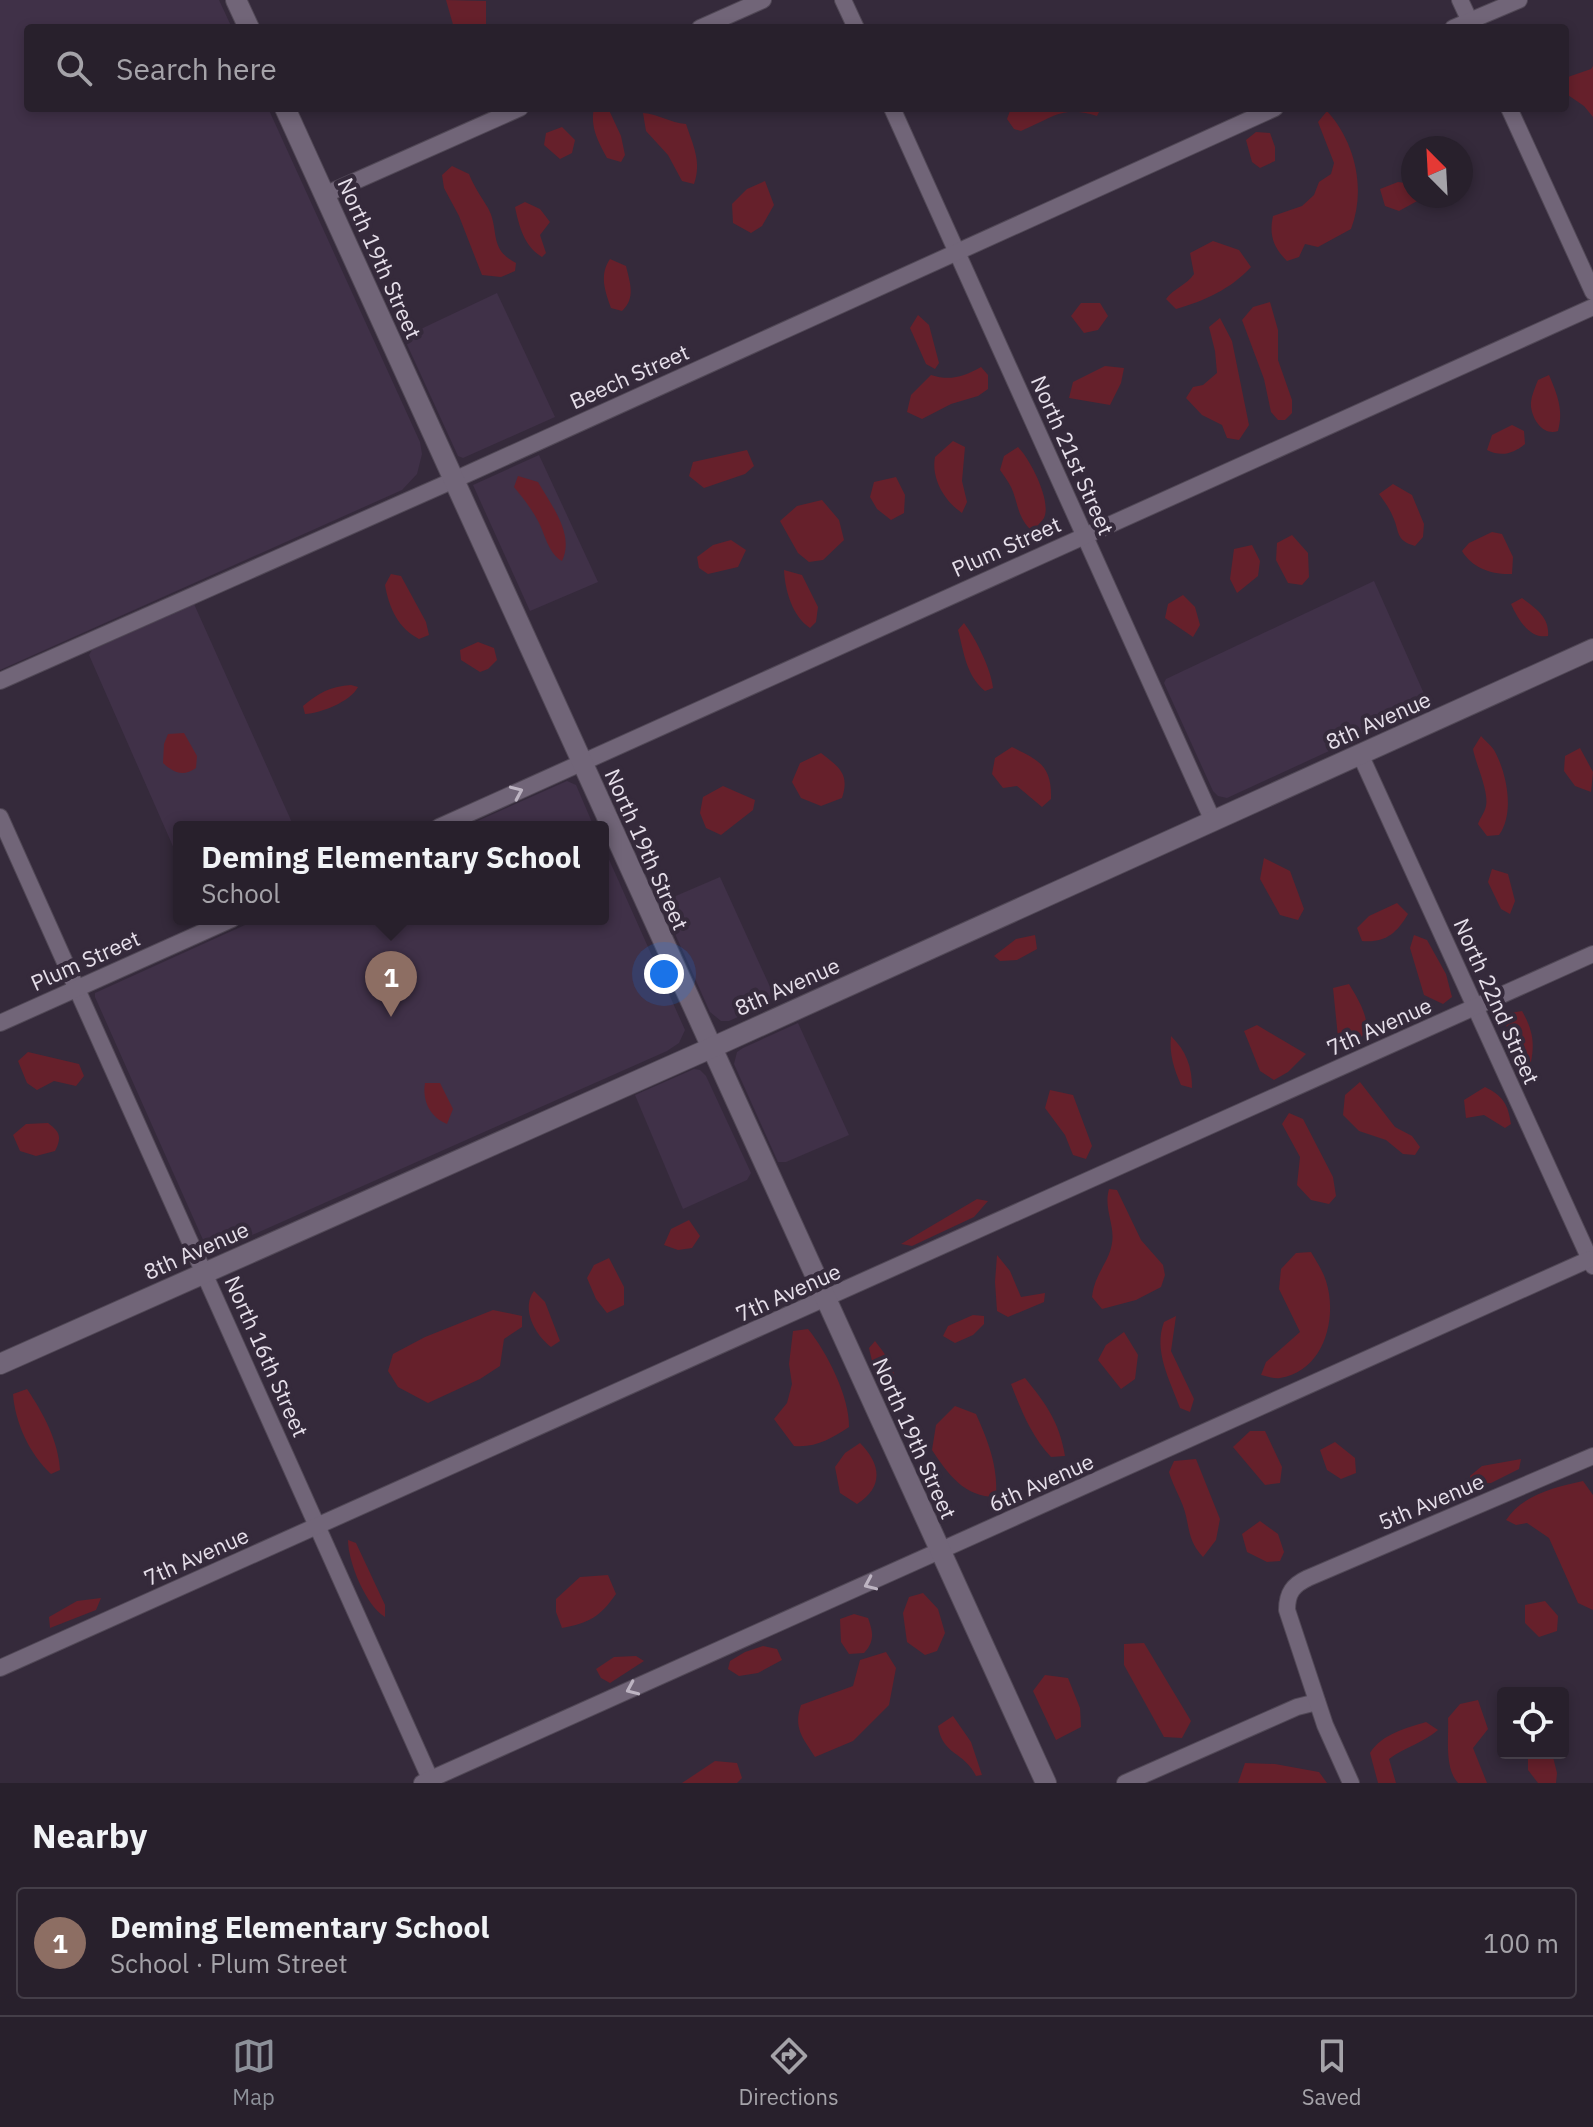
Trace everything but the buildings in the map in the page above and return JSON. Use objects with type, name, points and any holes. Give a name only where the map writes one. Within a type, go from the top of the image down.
[{"type":"street","points":[[236,0],[247,24]]},
{"type":"street","points":[[709,24],[763,0]]},
{"type":"street","points":[[843,0],[854,24]]},
{"type":"street","points":[[1460,0],[1472,24]]},
{"type":"street","points":[[1474,24],[1519,0]]},
{"type":"street","name":"North 19th Street","points":[[287,112],[608,821]]},
{"type":"street","points":[[324,195],[511,112]]},
{"type":"street","name":"North 21st Street","points":[[894,112],[1213,821]]},
{"type":"street","name":"Beech Street","points":[[0,681],[454,480],[1266,112]]},
{"type":"street","points":[[1511,112],[1593,292]]},
{"type":"street","name":"Plum Street","points":[[453,821],[1593,307]]},
{"type":"street","name":"8th Avenue","points":[[0,1364],[711,1048],[1593,649]]},
{"type":"street","name":"North 22nd Street","points":[[1360,754],[1592,1262]]},
{"type":"street","name":"North 16th Street","points":[[0,817],[318,1526],[428,1782]]},
{"type":"street","name":"North 19th Street","points":[[609,823],[1046,1783]]},
{"type":"street","name":"Plum Street","points":[[0,1023],[219,925]]},
{"type":"street","name":"7th Avenue","points":[[0,1668],[1593,954]]},
{"type":"street","name":"6th Avenue","points":[[428,1782],[1592,1262]]},
{"type":"street","name":"5th Avenue","points":[[1317,1702],[1287,1610],[1290,1592],[1298,1583],[1593,1456]]},
{"type":"street","points":[[1125,1783],[1297,1707],[1317,1702],[1351,1783]]},
{"type":"shaded area","points":[[0,0],[219,0],[230,24],[24,24],[24,112],[270,112],[420,442],[422,454],[417,474],[402,490],[0,670]]},
{"type":"shaded area","points":[[446,0],[486,1],[486,24],[453,24]]},
{"type":"shaded area","points":[[1593,66],[1593,117],[1569,96],[1569,77]]},
{"type":"shaded area","points":[[593,112],[610,112],[621,136],[625,155],[621,162],[607,158],[594,128]]},
{"type":"shaded area","points":[[1010,112],[1066,112],[1021,131],[1014,129],[1007,119]]},
{"type":"shaded area","points":[[1328,112],[1345,137],[1356,167],[1358,199],[1355,214],[1351,229],[1318,247],[1305,244],[1299,257],[1287,261],[1273,240],[1273,216],[1302,206],[1314,195],[1319,182],[1331,174],[1334,163],[1318,122]]},
{"type":"shaded area","points":[[643,113],[686,124],[697,161],[694,184],[682,181],[668,155],[646,131]]},
{"type":"shaded area","points":[[562,127],[575,140],[572,153],[560,159],[544,145],[546,133]]},
{"type":"shaded area","points":[[1256,132],[1270,133],[1275,147],[1275,161],[1260,168],[1252,162],[1246,140]]},
{"type":"shaded area","points":[[452,166],[469,174],[492,216],[498,245],[507,258],[516,263],[515,271],[501,277],[482,275],[459,216],[444,188],[442,175]]},
{"type":"shaded area","points":[[765,181],[774,205],[762,226],[751,233],[733,223],[732,204],[747,189]]},
{"type":"shaded area","points":[[1401,182],[1401,208],[1404,208],[1399,211],[1385,206],[1380,189]]},
{"type":"shaded area","points":[[525,202],[540,209],[550,222],[540,235],[546,253],[542,257],[523,235],[518,221],[515,207]]},
{"type":"shaded area","points":[[1213,241],[1239,250],[1251,267],[1235,282],[1216,293],[1176,309],[1166,299],[1194,274],[1190,253]]},
{"type":"shaded area","points":[[610,259],[626,266],[629,278],[629,301],[622,311],[611,308],[605,289],[605,271]]},
{"type":"shaded area","points":[[497,293],[555,417],[463,458],[458,456],[405,340],[406,336]]},
{"type":"shaded area","points":[[1270,302],[1278,330],[1278,360],[1292,400],[1292,413],[1285,420],[1278,420],[1271,412],[1264,379],[1242,320],[1253,307]]},
{"type":"shaded area","points":[[1081,303],[1100,303],[1108,316],[1098,330],[1084,333],[1071,316]]},
{"type":"shaded area","points":[[918,315],[929,325],[939,363],[935,369],[926,364],[910,328]]},
{"type":"shaded area","points":[[1220,318],[1232,341],[1249,425],[1239,440],[1227,438],[1222,425],[1202,415],[1186,398],[1193,387],[1203,385],[1217,373],[1209,327]]},
{"type":"shaded area","points":[[1105,366],[1124,368],[1121,383],[1110,405],[1069,398],[1073,382]]},
{"type":"shaded area","points":[[981,367],[988,375],[988,389],[978,396],[951,404],[922,419],[907,412],[911,395],[931,375],[956,377]]},
{"type":"shaded area","points":[[1549,375],[1560,409],[1558,431],[1553,432],[1540,426],[1531,407],[1538,380]]},
{"type":"shaded area","points":[[1512,425],[1524,431],[1525,444],[1507,453],[1487,450],[1492,435]]},
{"type":"shaded area","points":[[953,441],[965,447],[962,481],[967,502],[962,513],[944,496],[934,465],[935,457]]},
{"type":"shaded area","points":[[1018,447],[1034,470],[1045,501],[1044,518],[1036,528],[1030,529],[1023,519],[1011,487],[1000,470],[1004,456]]},
{"type":"shaded area","points":[[747,450],[754,466],[745,474],[704,488],[689,476],[693,462]]},
{"type":"shaded area","points":[[539,455],[598,582],[530,611],[473,485]]},
{"type":"shaded area","points":[[518,476],[538,482],[555,510],[566,540],[562,561],[550,548],[535,516],[514,487]]},
{"type":"shaded area","points":[[896,477],[905,495],[904,513],[891,520],[877,509],[870,497],[874,482]]},
{"type":"shaded area","points":[[1393,484],[1412,495],[1424,524],[1423,537],[1415,546],[1401,538],[1379,494]]},
{"type":"shaded area","points":[[822,500],[839,520],[844,540],[823,560],[809,562],[798,553],[780,521],[797,506]]},
{"type":"shaded area","points":[[1492,532],[1502,534],[1513,557],[1512,574],[1483,569],[1471,562],[1462,551],[1469,543]]},
{"type":"shaded area","points":[[1292,535],[1308,553],[1309,577],[1302,585],[1288,583],[1276,560],[1277,543]]},
{"type":"shaded area","points":[[731,540],[746,550],[738,567],[708,574],[699,568],[697,557],[713,545]]},
{"type":"shaded area","points":[[1252,545],[1260,561],[1258,576],[1237,593],[1230,579],[1234,549]]},
{"type":"shaded area","points":[[784,570],[802,575],[818,607],[816,622],[810,628],[798,617],[791,602]]},
{"type":"shaded area","points":[[391,574],[401,576],[426,622],[429,635],[419,639],[405,629],[396,616],[385,585]]},
{"type":"shaded area","points":[[1374,581],[1429,705],[1227,798],[1218,796],[1164,683],[1166,679]]},
{"type":"shaded area","points":[[1183,595],[1195,607],[1200,625],[1193,637],[1165,618],[1168,604]]},
{"type":"shaded area","points":[[1522,598],[1544,618],[1548,636],[1535,634],[1521,622],[1511,604]]},
{"type":"shaded area","points":[[194,604],[291,821],[173,821],[173,846],[89,655],[92,650]]},
{"type":"shaded area","points":[[964,623],[982,654],[993,688],[985,691],[970,671],[958,630]]},
{"type":"shaded area","points":[[478,642],[494,648],[497,660],[480,672],[461,660],[460,650]]},
{"type":"shaded area","points":[[351,685],[358,687],[342,702],[305,714],[303,706],[320,694]]},
{"type":"shaded area","points":[[184,733],[197,756],[196,768],[183,773],[163,763],[168,734]]},
{"type":"shaded area","points":[[1481,736],[1494,750],[1506,781],[1507,816],[1499,835],[1487,836],[1478,824],[1486,800],[1473,749]]},
{"type":"shaded area","points":[[1012,747],[1036,760],[1046,771],[1051,799],[1042,807],[1017,786],[1003,788],[992,774],[995,758]]},
{"type":"shaded area","points":[[1580,748],[1593,772],[1591,792],[1575,786],[1564,771],[1565,756]]},
{"type":"shaded area","points":[[821,753],[838,767],[845,783],[842,798],[821,806],[801,798],[792,782],[800,763]]},
{"type":"shaded area","points":[[567,781],[576,785],[591,821],[477,821]]},
{"type":"shaded area","points":[[723,786],[755,800],[753,810],[721,835],[706,828],[700,813],[703,797]]},
{"type":"shaded area","points":[[1264,858],[1290,871],[1304,909],[1298,920],[1280,915],[1260,879]]},
{"type":"shaded area","points":[[609,859],[685,1030],[679,1043],[667,1051],[216,1251],[208,1251],[95,993],[245,925],[609,925]]},
{"type":"shaded area","points":[[1492,869],[1508,874],[1515,901],[1510,914],[1501,909],[1488,882]]},
{"type":"shaded area","points":[[720,877],[776,1000],[729,1021],[721,1021],[710,1012],[663,907],[671,898]]},
{"type":"shaded area","points":[[1397,903],[1408,914],[1399,927],[1383,939],[1362,941],[1357,928],[1369,916]]},
{"type":"shaded area","points":[[1035,935],[1037,949],[1017,960],[1000,961],[994,956],[1016,939]]},
{"type":"shaded area","points":[[1414,935],[1427,940],[1446,974],[1452,997],[1443,1004],[1424,995],[1410,948]]},
{"type":"shaded area","points":[[1349,984],[1363,1011],[1366,1028],[1363,1036],[1343,1045],[1338,1037],[1333,988]]},
{"type":"shaded area","points":[[1522,1011],[1532,1035],[1531,1062],[1516,1048],[1505,1020],[1504,1014]]},
{"type":"shaded area","points":[[798,1023],[849,1135],[786,1162],[778,1162],[734,1064],[737,1052],[743,1048]]},
{"type":"shaded area","points":[[1257,1025],[1306,1054],[1288,1072],[1274,1080],[1260,1071],[1244,1031]]},
{"type":"shaded area","points":[[1171,1036],[1187,1059],[1192,1088],[1181,1085],[1178,1079],[1171,1055]]},
{"type":"shaded area","points":[[28,1052],[79,1064],[84,1076],[76,1086],[54,1081],[37,1090],[27,1083],[18,1061]]},
{"type":"shaded area","points":[[694,1069],[706,1076],[751,1173],[747,1180],[683,1209],[635,1095]]},
{"type":"shaded area","points":[[1360,1082],[1395,1127],[1412,1136],[1420,1147],[1415,1155],[1403,1154],[1386,1140],[1359,1131],[1343,1115],[1345,1095]]},
{"type":"shaded area","points":[[425,1083],[440,1083],[453,1109],[447,1124],[428,1108]]},
{"type":"shaded area","points":[[1485,1087],[1500,1097],[1506,1106],[1511,1124],[1505,1128],[1484,1115],[1466,1118],[1464,1100]]},
{"type":"shaded area","points":[[1050,1090],[1073,1095],[1092,1146],[1086,1159],[1073,1155],[1065,1135],[1045,1108]]},
{"type":"shaded area","points":[[1289,1113],[1303,1119],[1333,1177],[1336,1196],[1329,1204],[1311,1200],[1297,1185],[1300,1157],[1282,1124]]},
{"type":"shaded area","points":[[48,1123],[59,1135],[55,1151],[36,1156],[20,1151],[13,1135],[26,1124]]},
{"type":"shaded area","points":[[1109,1189],[1117,1190],[1141,1240],[1163,1265],[1165,1275],[1161,1287],[1136,1300],[1102,1309],[1092,1297],[1112,1240]]},
{"type":"shaded area","points":[[977,1199],[988,1201],[974,1217],[912,1246],[901,1244]]},
{"type":"shaded area","points":[[689,1220],[700,1236],[692,1248],[678,1250],[664,1245],[671,1229]]},
{"type":"shaded area","points":[[1311,1252],[1325,1277],[1329,1296],[1330,1311],[1324,1341],[1317,1354],[1295,1373],[1278,1378],[1261,1375],[1266,1362],[1300,1332],[1279,1289],[1281,1269],[1296,1253]]},
{"type":"shaded area","points":[[997,1255],[1010,1271],[1021,1297],[1045,1293],[1044,1302],[1008,1317],[997,1311]]},
{"type":"shaded area","points":[[609,1258],[624,1287],[624,1305],[607,1313],[596,1299],[587,1278],[594,1265]]},
{"type":"shaded area","points":[[534,1291],[545,1302],[560,1341],[551,1347],[539,1335],[531,1320],[529,1305]]},
{"type":"shaded area","points":[[493,1310],[522,1316],[522,1327],[504,1339],[500,1366],[480,1379],[428,1403],[398,1387],[388,1371],[393,1354],[425,1337]]},
{"type":"shaded area","points":[[973,1315],[984,1316],[984,1324],[973,1335],[955,1343],[943,1336],[948,1326]]},
{"type":"shaded area","points":[[1176,1316],[1171,1351],[1194,1399],[1190,1412],[1180,1408],[1160,1344],[1164,1322]]},
{"type":"shaded area","points":[[808,1329],[836,1376],[846,1403],[849,1427],[817,1444],[794,1446],[774,1419],[787,1403],[792,1384],[789,1364],[793,1331]]},
{"type":"shaded area","points":[[1124,1332],[1138,1355],[1135,1379],[1121,1389],[1098,1360],[1106,1345]]},
{"type":"shaded area","points":[[875,1341],[894,1374],[892,1396],[873,1365],[869,1348]]},
{"type":"shaded area","points":[[1025,1378],[1051,1414],[1065,1456],[1051,1457],[1027,1422],[1011,1384]]},
{"type":"shaded area","points":[[27,1389],[44,1417],[56,1448],[60,1470],[51,1474],[30,1448],[20,1427],[13,1394]]},
{"type":"shaded area","points":[[955,1406],[976,1414],[991,1454],[996,1497],[966,1488],[951,1475],[932,1450],[936,1425]]},
{"type":"shaded area","points":[[1250,1431],[1265,1431],[1282,1467],[1280,1483],[1265,1485],[1233,1447]]},
{"type":"shaded area","points":[[1335,1442],[1355,1458],[1356,1473],[1341,1479],[1327,1470],[1320,1450]]},
{"type":"shaded area","points":[[860,1443],[872,1459],[876,1475],[872,1490],[857,1504],[840,1493],[835,1467],[845,1453]]},
{"type":"shaded area","points":[[1196,1459],[1220,1519],[1216,1540],[1203,1557],[1193,1543],[1185,1510],[1169,1472],[1174,1461]]},
{"type":"shaded area","points":[[1521,1459],[1519,1469],[1491,1483],[1472,1484],[1470,1476],[1482,1466]]},
{"type":"shaded area","points":[[1583,1481],[1593,1495],[1593,1610],[1578,1603],[1549,1538],[1527,1523],[1516,1525],[1506,1520],[1530,1498]]},
{"type":"shaded area","points":[[1260,1521],[1278,1534],[1284,1552],[1280,1561],[1267,1562],[1247,1552],[1242,1534]]},
{"type":"shaded area","points":[[348,1540],[356,1543],[385,1605],[385,1617],[371,1603],[359,1583]]},
{"type":"shaded area","points":[[608,1575],[616,1594],[605,1608],[587,1621],[562,1628],[556,1612],[556,1599],[580,1577]]},
{"type":"shaded area","points":[[923,1593],[938,1609],[945,1633],[937,1651],[925,1655],[907,1642],[903,1613],[909,1597]]},
{"type":"shaded area","points":[[101,1598],[96,1610],[50,1628],[49,1617],[77,1601]]},
{"type":"shaded area","points":[[1545,1601],[1558,1616],[1557,1631],[1539,1637],[1525,1623],[1525,1605]]},
{"type":"shaded area","points":[[854,1614],[868,1618],[872,1636],[864,1653],[849,1654],[841,1642],[840,1619]]},
{"type":"shaded area","points":[[1144,1643],[1191,1721],[1182,1738],[1164,1737],[1124,1665],[1124,1644]]},
{"type":"shaded area","points":[[763,1646],[777,1649],[782,1660],[758,1673],[739,1676],[728,1669],[730,1661]]},
{"type":"shaded area","points":[[886,1652],[896,1668],[889,1705],[853,1741],[815,1757],[799,1727],[801,1705],[853,1686],[860,1660]]},
{"type":"shaded area","points":[[636,1656],[644,1661],[610,1683],[601,1678],[596,1669],[614,1657]]},
{"type":"shaded area","points":[[1045,1675],[1068,1678],[1080,1708],[1081,1727],[1056,1740],[1033,1691]]},
{"type":"shaded area","points":[[1478,1700],[1488,1729],[1473,1748],[1487,1783],[1458,1783],[1449,1761],[1448,1718],[1460,1704]]},
{"type":"shaded area","points":[[953,1716],[971,1742],[982,1775],[976,1776],[940,1735],[938,1726]]},
{"type":"shaded area","points":[[1426,1722],[1438,1730],[1389,1759],[1396,1783],[1378,1783],[1370,1753],[1375,1746],[1395,1733]]},
{"type":"shaded area","points":[[1528,1759],[1554,1759],[1556,1783],[1538,1783],[1528,1770]]},
{"type":"shaded area","points":[[715,1761],[737,1763],[742,1778],[737,1783],[682,1783]]},
{"type":"shaded area","points":[[1245,1763],[1275,1764],[1319,1772],[1327,1783],[1238,1783]]},
{"type":"place","name":"Deming Elementary School","points":[[391,1017]]}]
